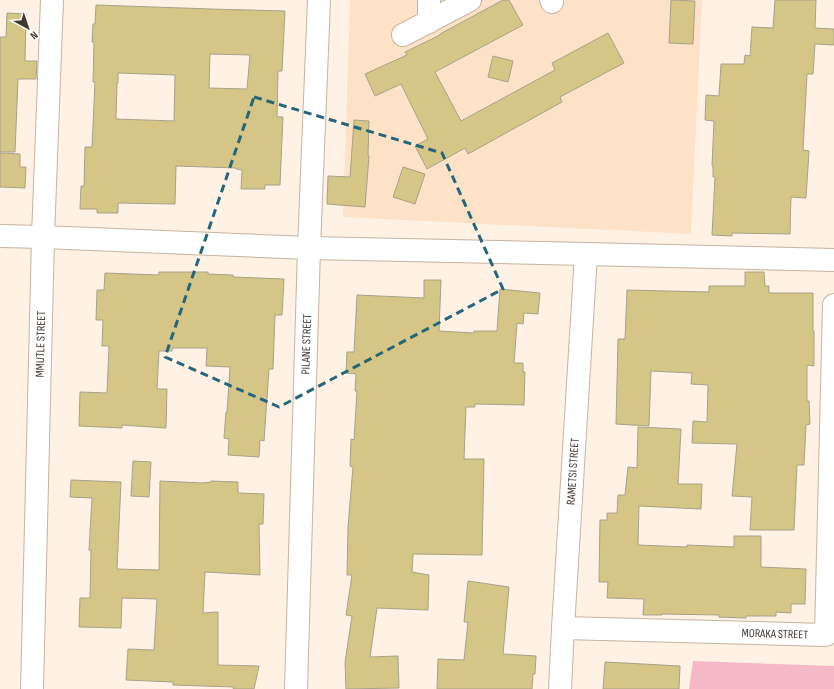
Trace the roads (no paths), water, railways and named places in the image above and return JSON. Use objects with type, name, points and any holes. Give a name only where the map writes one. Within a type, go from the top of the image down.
[{"type":"street","name":"MMUTLE STREET","points":[[32,689],[43,237],[52,0]]},
{"type":"street","name":"PILANE STREET","points":[[296,689],[309,248],[319,0]]},
{"type":"street","points":[[429,0],[429,22]]},
{"type":"street","points":[[403,35],[470,0]]},
{"type":"street","points":[[0,236],[309,248],[834,260]]},
{"type":"street","name":"RAMETSI STREET","points":[[560,689],[586,254]]},
{"type":"street","name":"MORAKA STREET","points":[[563,628],[826,635],[834,305]]}]
